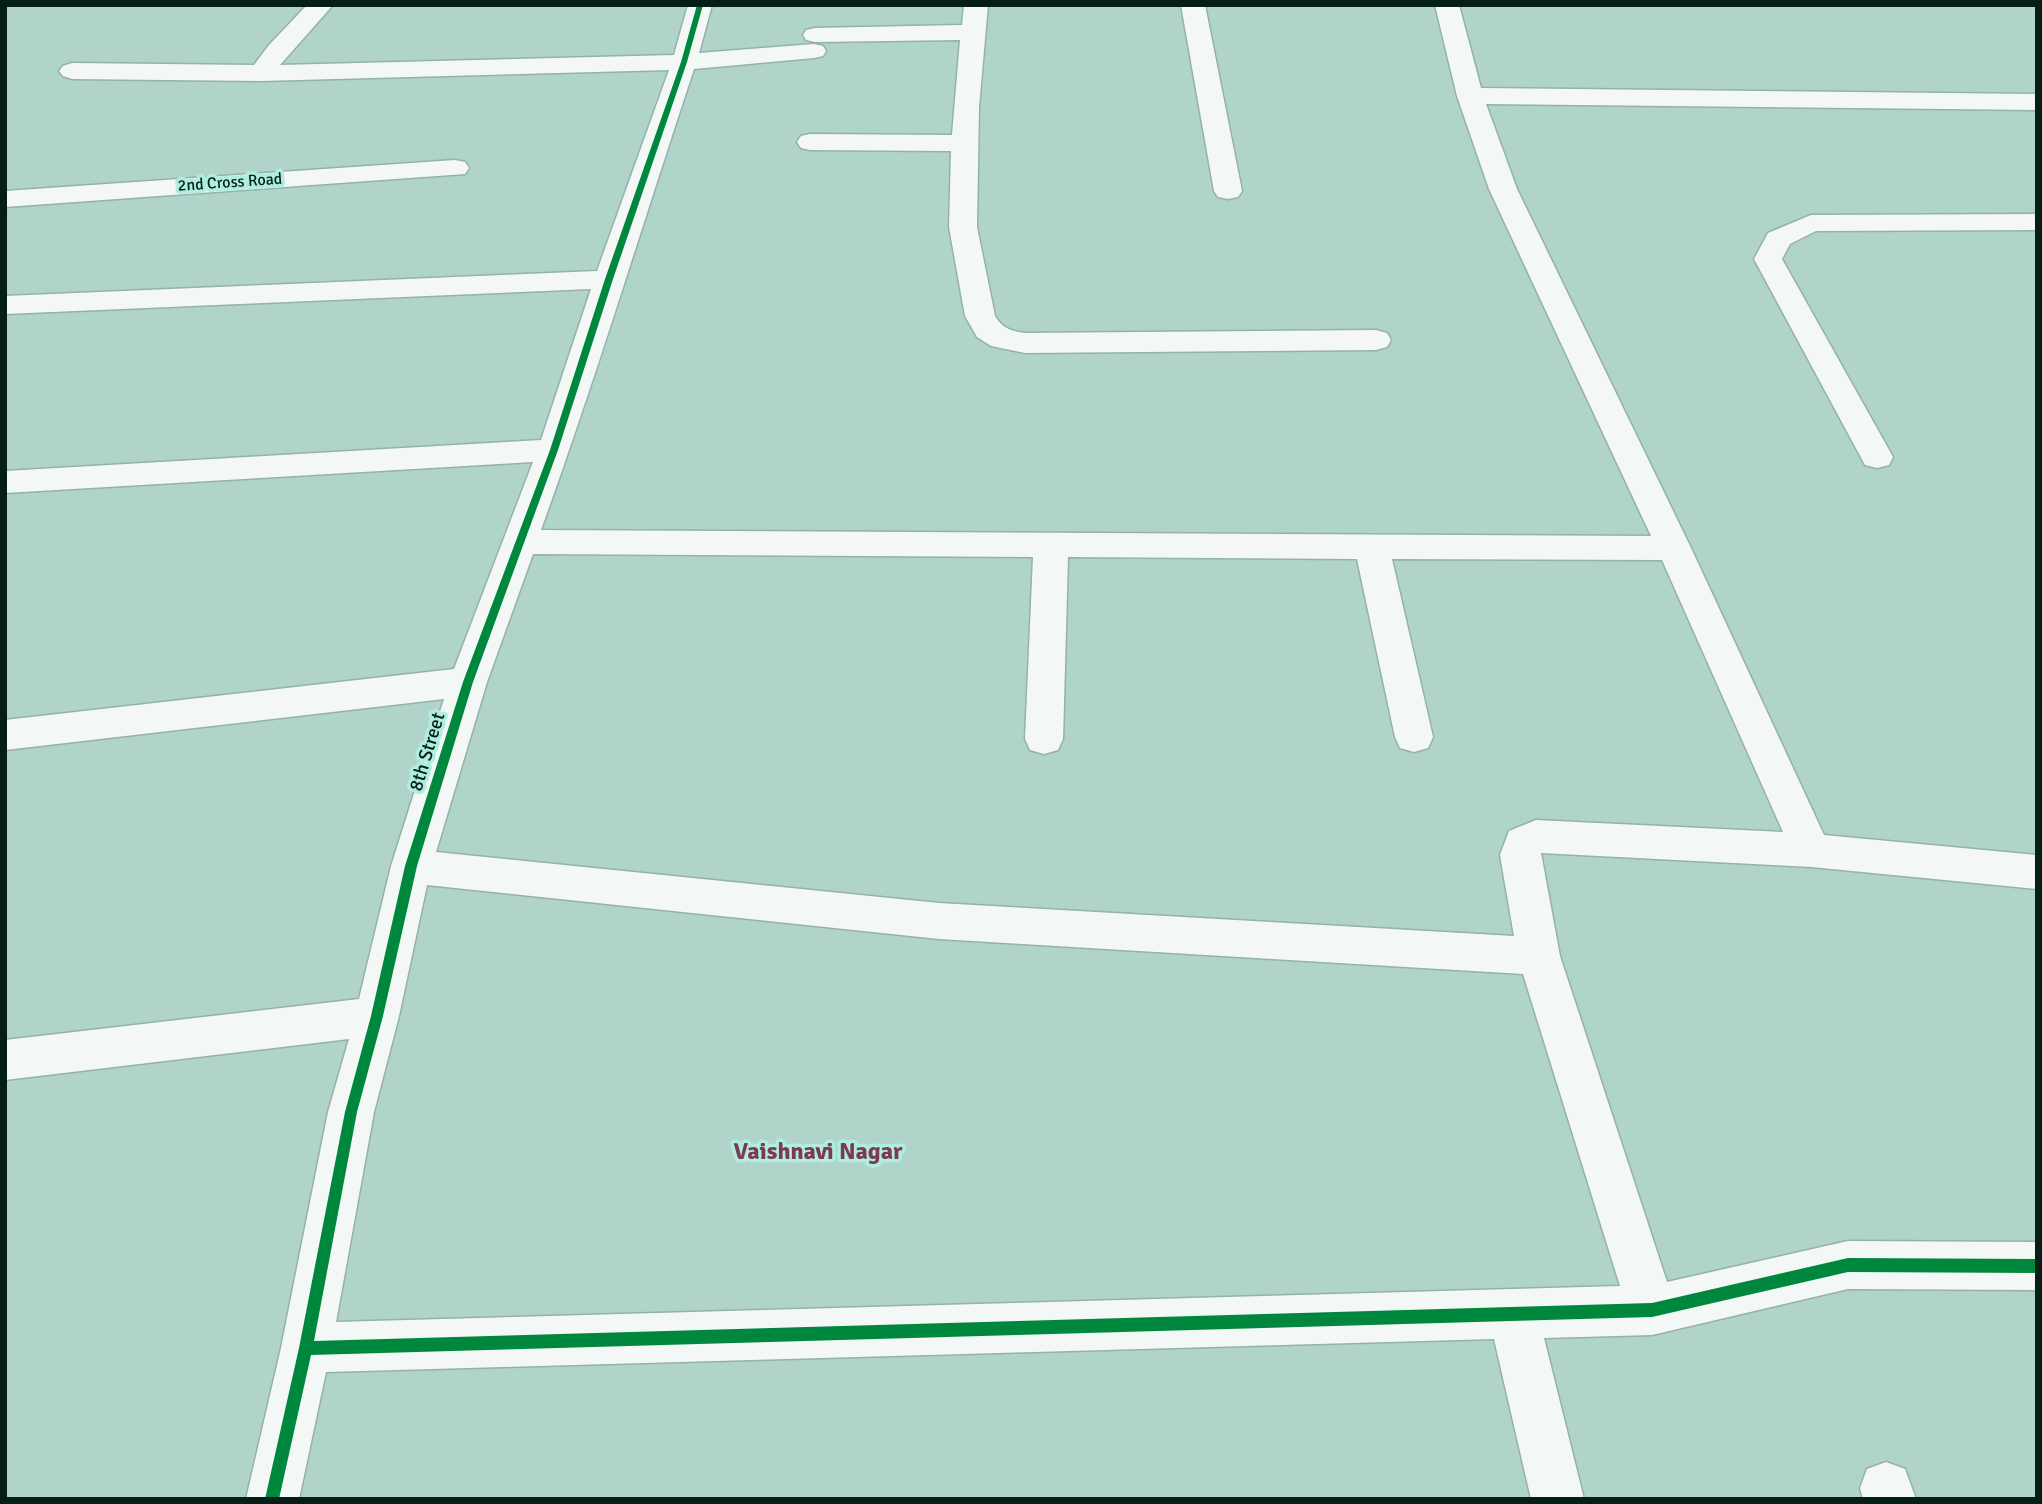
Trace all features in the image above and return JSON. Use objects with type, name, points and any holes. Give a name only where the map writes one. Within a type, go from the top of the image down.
[{"type":"street","points":[[261,73],[278,50],[321,5]]},
{"type":"street","name":"8th Street","points":[[272,1499],[306,1348],[351,1112],[377,1016],[411,866],[468,682],[554,450],[609,279],[684,62],[700,5]]},
{"type":"street","points":[[1193,5],[1228,191]]},
{"type":"street","points":[[1447,5],[1471,96],[1503,189],[1674,548],[1811,850]]},
{"type":"street","points":[[72,71],[261,73],[684,62],[975,19],[965,143],[963,227],[980,316],[988,330],[1002,339],[1025,343],[1376,340]]},
{"type":"street","points":[[1471,96],[2037,103]]},
{"type":"street","points":[[810,142],[965,143]]},
{"type":"street","name":"2nd Cross Road","points":[[5,199],[455,168]]},
{"type":"street","points":[[1877,457],[1768,259],[1778,239],[1811,223],[2037,222]]},
{"type":"street","points":[[5,305],[609,279]]},
{"type":"street","points":[[5,482],[554,450]]},
{"type":"street","points":[[520,542],[1674,548]]},
{"type":"street","points":[[1044,739],[1051,544]]},
{"type":"street","points":[[1373,548],[1414,737]]},
{"type":"street","points":[[5,735],[468,682]]},
{"type":"street","points":[[1651,1310],[1539,956],[1520,855],[1523,843],[1536,836],[1811,850],[2037,872]]},
{"type":"street","points":[[411,866],[939,921],[1539,956]]},
{"type":"street","points":[[5,1060],[377,1016]]},
{"type":"street","points":[[306,1348],[1651,1310],[1848,1265],[2037,1266]]},
{"type":"street","points":[[1513,1314],[1558,1499]]},
{"type":"cycle path","points":[[272,1499],[306,1348],[351,1112],[377,1016],[411,866],[468,682],[554,450],[609,279],[684,62],[700,5]]},
{"type":"cycle path","points":[[306,1348],[1652,1310],[1848,1265],[2037,1266]]},
{"type":"district","name":"Vaishnavi Nagar","points":[[818,1153]]}]
